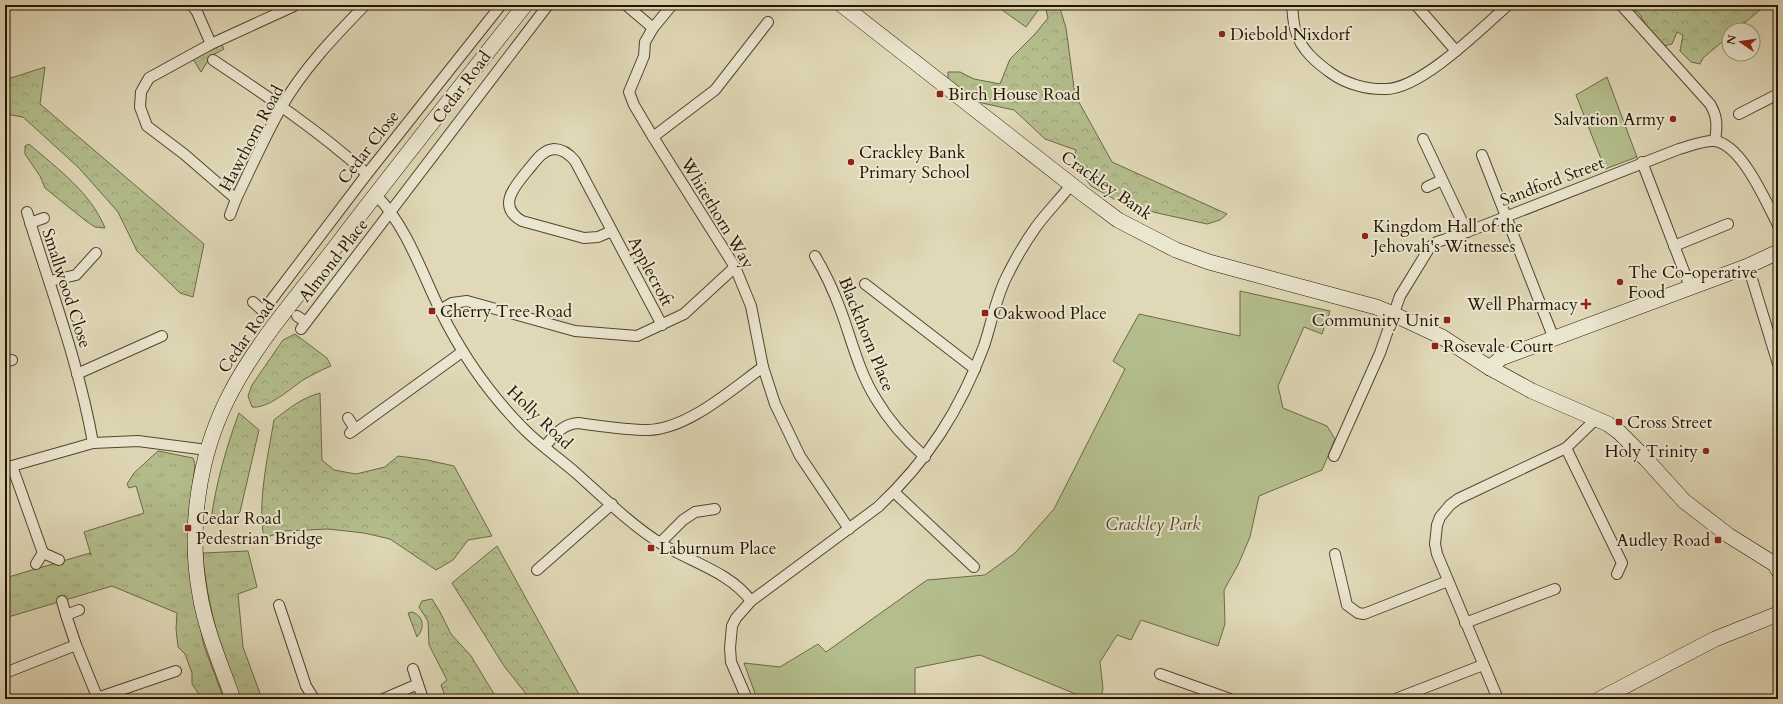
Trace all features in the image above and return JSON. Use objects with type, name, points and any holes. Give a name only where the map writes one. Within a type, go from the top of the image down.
[{"type":"street","points":[[192,5],[197,12],[211,44]]},
{"type":"street","name":"Hawthorn Road","points":[[230,215],[236,199],[282,106],[314,61],[332,39],[365,5]]},
{"type":"street","name":"Cedar Close","points":[[263,310],[367,174],[501,5]]},
{"type":"street","name":"Cedar Road","points":[[233,699],[213,646],[199,594],[196,561],[198,492],[207,450],[216,425],[242,372],[262,343],[488,50],[525,5]]},
{"type":"street","name":"Cedar Road","points":[[390,212],[548,5]]},
{"type":"street","points":[[626,5],[652,28]]},
{"type":"street","name":"Whitethorn Way","points":[[672,5],[652,28],[645,42],[644,56],[629,92],[634,105],[653,137],[735,267],[751,306],[763,367],[775,404],[800,456],[849,529]]},
{"type":"street","name":"Crackley Bank","points":[[842,5],[1071,185],[1118,220],[1176,250],[1209,262],[1376,307],[1393,314],[1442,337],[1490,368],[1532,391],[1597,418],[1619,432],[1684,501],[1728,535],[1776,565],[1778,570]]},
{"type":"street","points":[[1292,5],[1296,33],[1308,54],[1340,80],[1364,87],[1387,90],[1416,80],[1456,51],[1508,5]]},
{"type":"street","points":[[1416,5],[1456,51]]},
{"type":"street","points":[[1621,5],[1710,104],[1716,114],[1717,126],[1715,141],[1724,145],[1739,156],[1778,224]]},
{"type":"street","points":[[236,199],[184,154],[147,126],[140,107],[141,92],[149,78],[211,44],[294,6]]},
{"type":"street","points":[[653,137],[714,90],[768,22]]},
{"type":"street","name":"Cedar Road","points":[[475,38],[488,50]]},
{"type":"street","points":[[220,62],[337,147],[367,174]]},
{"type":"street","points":[[1739,114],[1778,94]]},
{"type":"street","points":[[1423,139],[1467,232]]},
{"type":"street","name":"Sandford Street","points":[[1393,314],[1400,296],[1430,247],[1437,242],[1467,232],[1642,162],[1701,142],[1715,141]]},
{"type":"street","name":"Applecroft","points":[[612,231],[598,237],[584,238],[522,221],[514,216],[509,208],[509,197],[514,188],[542,154],[554,149],[568,152],[575,161],[662,325]]},
{"type":"street","points":[[1482,154],[1554,339]]},
{"type":"street","points":[[1642,162],[1690,287]]},
{"type":"street","points":[[1427,187],[1442,180]]},
{"type":"street","points":[[747,699],[731,662],[730,648],[734,622],[751,601],[878,507],[894,492],[925,457],[949,422],[975,369],[986,339],[997,300],[1008,274],[1036,227],[1071,185]]},
{"type":"street","name":"Holly Road","points":[[376,195],[390,212],[405,236],[440,310],[462,352],[500,404],[527,432],[660,543],[726,578],[744,591],[751,601]]},
{"type":"street","name":"Smallwood Close","points":[[27,212],[37,248],[50,281],[77,374],[87,409],[93,443]]},
{"type":"street","name":"Almond Place","points":[[301,322],[390,212]]},
{"type":"street","points":[[30,223],[44,218]]},
{"type":"street","points":[[1674,246],[1728,224]]},
{"type":"street","points":[[1490,368],[1501,358],[1748,266],[1778,252]]},
{"type":"street","points":[[50,281],[76,275],[96,253]]},
{"type":"street","name":"Blackthorn Place","points":[[815,256],[834,292],[863,373],[876,399],[902,437],[925,457]]},
{"type":"street","points":[[1748,266],[1778,364]]},
{"type":"street","points":[[440,310],[452,303],[467,301],[575,331],[636,336],[684,314],[735,267]]},
{"type":"street","points":[[865,284],[975,369]]},
{"type":"street","name":"Cedar Road","points":[[252,302],[263,310]]},
{"type":"street","points":[[1334,456],[1368,383],[1393,314]]},
{"type":"street","name":"Smallwood Close","points":[[77,374],[162,336]]},
{"type":"street","points":[[348,418],[353,431],[462,352]]},
{"type":"street","points":[[545,446],[561,429],[569,424],[649,430],[672,424],[704,409],[763,367]]},
{"type":"street","points":[[1498,699],[1465,623],[1435,544],[1437,525],[1443,512],[1458,499],[1566,448],[1597,418]]},
{"type":"street","points":[[59,560],[43,553],[9,467],[93,443],[138,441],[207,450]]},
{"type":"street","points":[[1566,448],[1622,563],[1617,574]]},
{"type":"street","points":[[894,492],[974,567]]},
{"type":"street","points":[[537,570],[612,504]]},
{"type":"street","points":[[660,543],[682,520],[696,512],[715,509]]},
{"type":"street","points":[[36,564],[43,553]]},
{"type":"street","points":[[1335,554],[1347,605],[1358,613],[1364,614],[1448,581]]},
{"type":"street","points":[[1465,623],[1555,590]]},
{"type":"street","points":[[62,602],[76,645],[97,698],[176,671]]},
{"type":"street","points":[[279,605],[306,686],[314,699]]},
{"type":"street","points":[[66,615],[79,610]]},
{"type":"street","points":[[1600,699],[1715,639],[1778,614]]},
{"type":"street","points":[[5,673],[76,645]]},
{"type":"street","points":[[1398,698],[1483,665]]},
{"type":"street","points":[[413,669],[423,699]]},
{"type":"street","points":[[1160,674],[1230,699]]},
{"type":"street","points":[[383,699],[418,684]]},
{"type":"green space","points":[[995,5],[1033,5],[1039,9],[1026,27]]},
{"type":"green space","points":[[1045,5],[1059,5],[1066,28],[1075,95],[1112,162],[1227,214],[1220,220],[1207,224],[1126,206],[1091,186],[1073,163],[1076,150],[1045,139],[1014,110],[982,103],[948,80],[948,72],[960,72],[974,79],[1000,84],[1010,59],[1035,34],[1048,18]]},
{"type":"green space","points":[[1632,5],[1766,5],[1746,22],[1721,22],[1721,43],[1703,58],[1700,64],[1691,62],[1680,51],[1683,35],[1677,32],[1672,44],[1664,46],[1650,33],[1639,13],[1632,9]]},
{"type":"green space","points":[[221,43],[224,49],[211,56],[201,72],[193,59]]},
{"type":"green space","points":[[45,67],[40,104],[204,244],[193,297],[180,293],[137,251],[118,212],[79,168],[23,117],[5,114],[5,80]]},
{"type":"green space","points":[[1607,77],[1637,157],[1605,169],[1576,95]]},
{"type":"green space","points":[[29,144],[73,182],[99,215],[105,228],[95,227],[86,221],[45,188],[40,176],[25,154],[25,146]]},
{"type":"green space","name":"Crackley Park","points":[[1240,291],[1330,311],[1322,334],[1304,327],[1278,386],[1283,408],[1327,426],[1335,439],[1322,470],[1259,496],[1250,537],[1238,565],[1224,590],[1225,624],[1218,646],[1141,620],[1131,640],[1117,635],[1100,662],[1103,689],[1100,699],[1088,699],[980,655],[915,668],[915,699],[757,699],[744,663],[780,667],[818,644],[826,652],[927,580],[985,575],[1015,553],[1054,509],[1125,369],[1113,361],[1139,314],[1240,336]]},
{"type":"green space","points":[[295,334],[327,358],[331,366],[303,380],[272,402],[258,407],[252,407],[248,396],[252,385],[283,340]]},
{"type":"green space","points":[[320,393],[322,460],[334,470],[356,474],[385,467],[398,456],[454,466],[492,536],[468,540],[453,560],[436,570],[390,539],[364,533],[328,529],[285,531],[264,538],[262,524],[263,495],[266,464],[274,420],[301,401]]},
{"type":"green space","points":[[239,413],[259,430],[240,512],[228,524],[218,525],[211,520],[216,493],[226,452]]},
{"type":"green space","points":[[158,451],[193,458],[195,465],[188,525],[188,553],[194,597],[204,646],[224,699],[206,699],[200,696],[192,684],[192,673],[185,654],[178,647],[176,629],[177,613],[112,586],[5,618],[5,578],[90,553],[91,555],[84,532],[144,513],[136,486],[129,488],[127,484],[134,473]]},
{"type":"green space","points":[[497,546],[581,699],[530,699],[504,666],[452,583]]},
{"type":"green space","points":[[248,551],[257,587],[238,594],[243,647],[262,699],[240,699],[216,630],[208,595],[203,558],[203,553]]},
{"type":"green space","points":[[432,599],[451,634],[471,656],[497,699],[446,699],[441,685],[447,680],[429,645],[428,621],[419,607],[422,601]]},
{"type":"green space","points":[[412,612],[419,616],[422,623],[420,634],[417,637],[408,613]]},
{"type":"place","name":"Diebold Nixdorf","points":[[1222,34]]},
{"type":"place","name":"Birch House Road","points":[[940,94]]},
{"type":"place","name":"Salvation Army","points":[[1673,119]]},
{"type":"place","name":"Crackley Bank Primary School","points":[[851,162]]},
{"type":"place","name":"Kingdom Hall of the Jehovah's Witnesses","points":[[1365,236]]},
{"type":"place","name":"The Co-operative Food","points":[[1620,282]]},
{"type":"place","name":"Well Pharmacy","points":[[1586,304]]},
{"type":"place","name":"Cherry Tree Road","points":[[432,311]]},
{"type":"place","name":"Oakwood Place","points":[[985,313]]},
{"type":"place","name":"Community Unit","points":[[1447,320]]},
{"type":"place","name":"Rosevale Court","points":[[1435,346]]},
{"type":"place","name":"Cross Street","points":[[1619,422]]},
{"type":"place","name":"Holy Trinity","points":[[1706,451]]},
{"type":"place","name":"Cedar Road Pedestrian Bridge","points":[[188,528]]},
{"type":"place","name":"Audley Road","points":[[1718,540]]},
{"type":"place","name":"Laburnum Place","points":[[651,548]]}]
